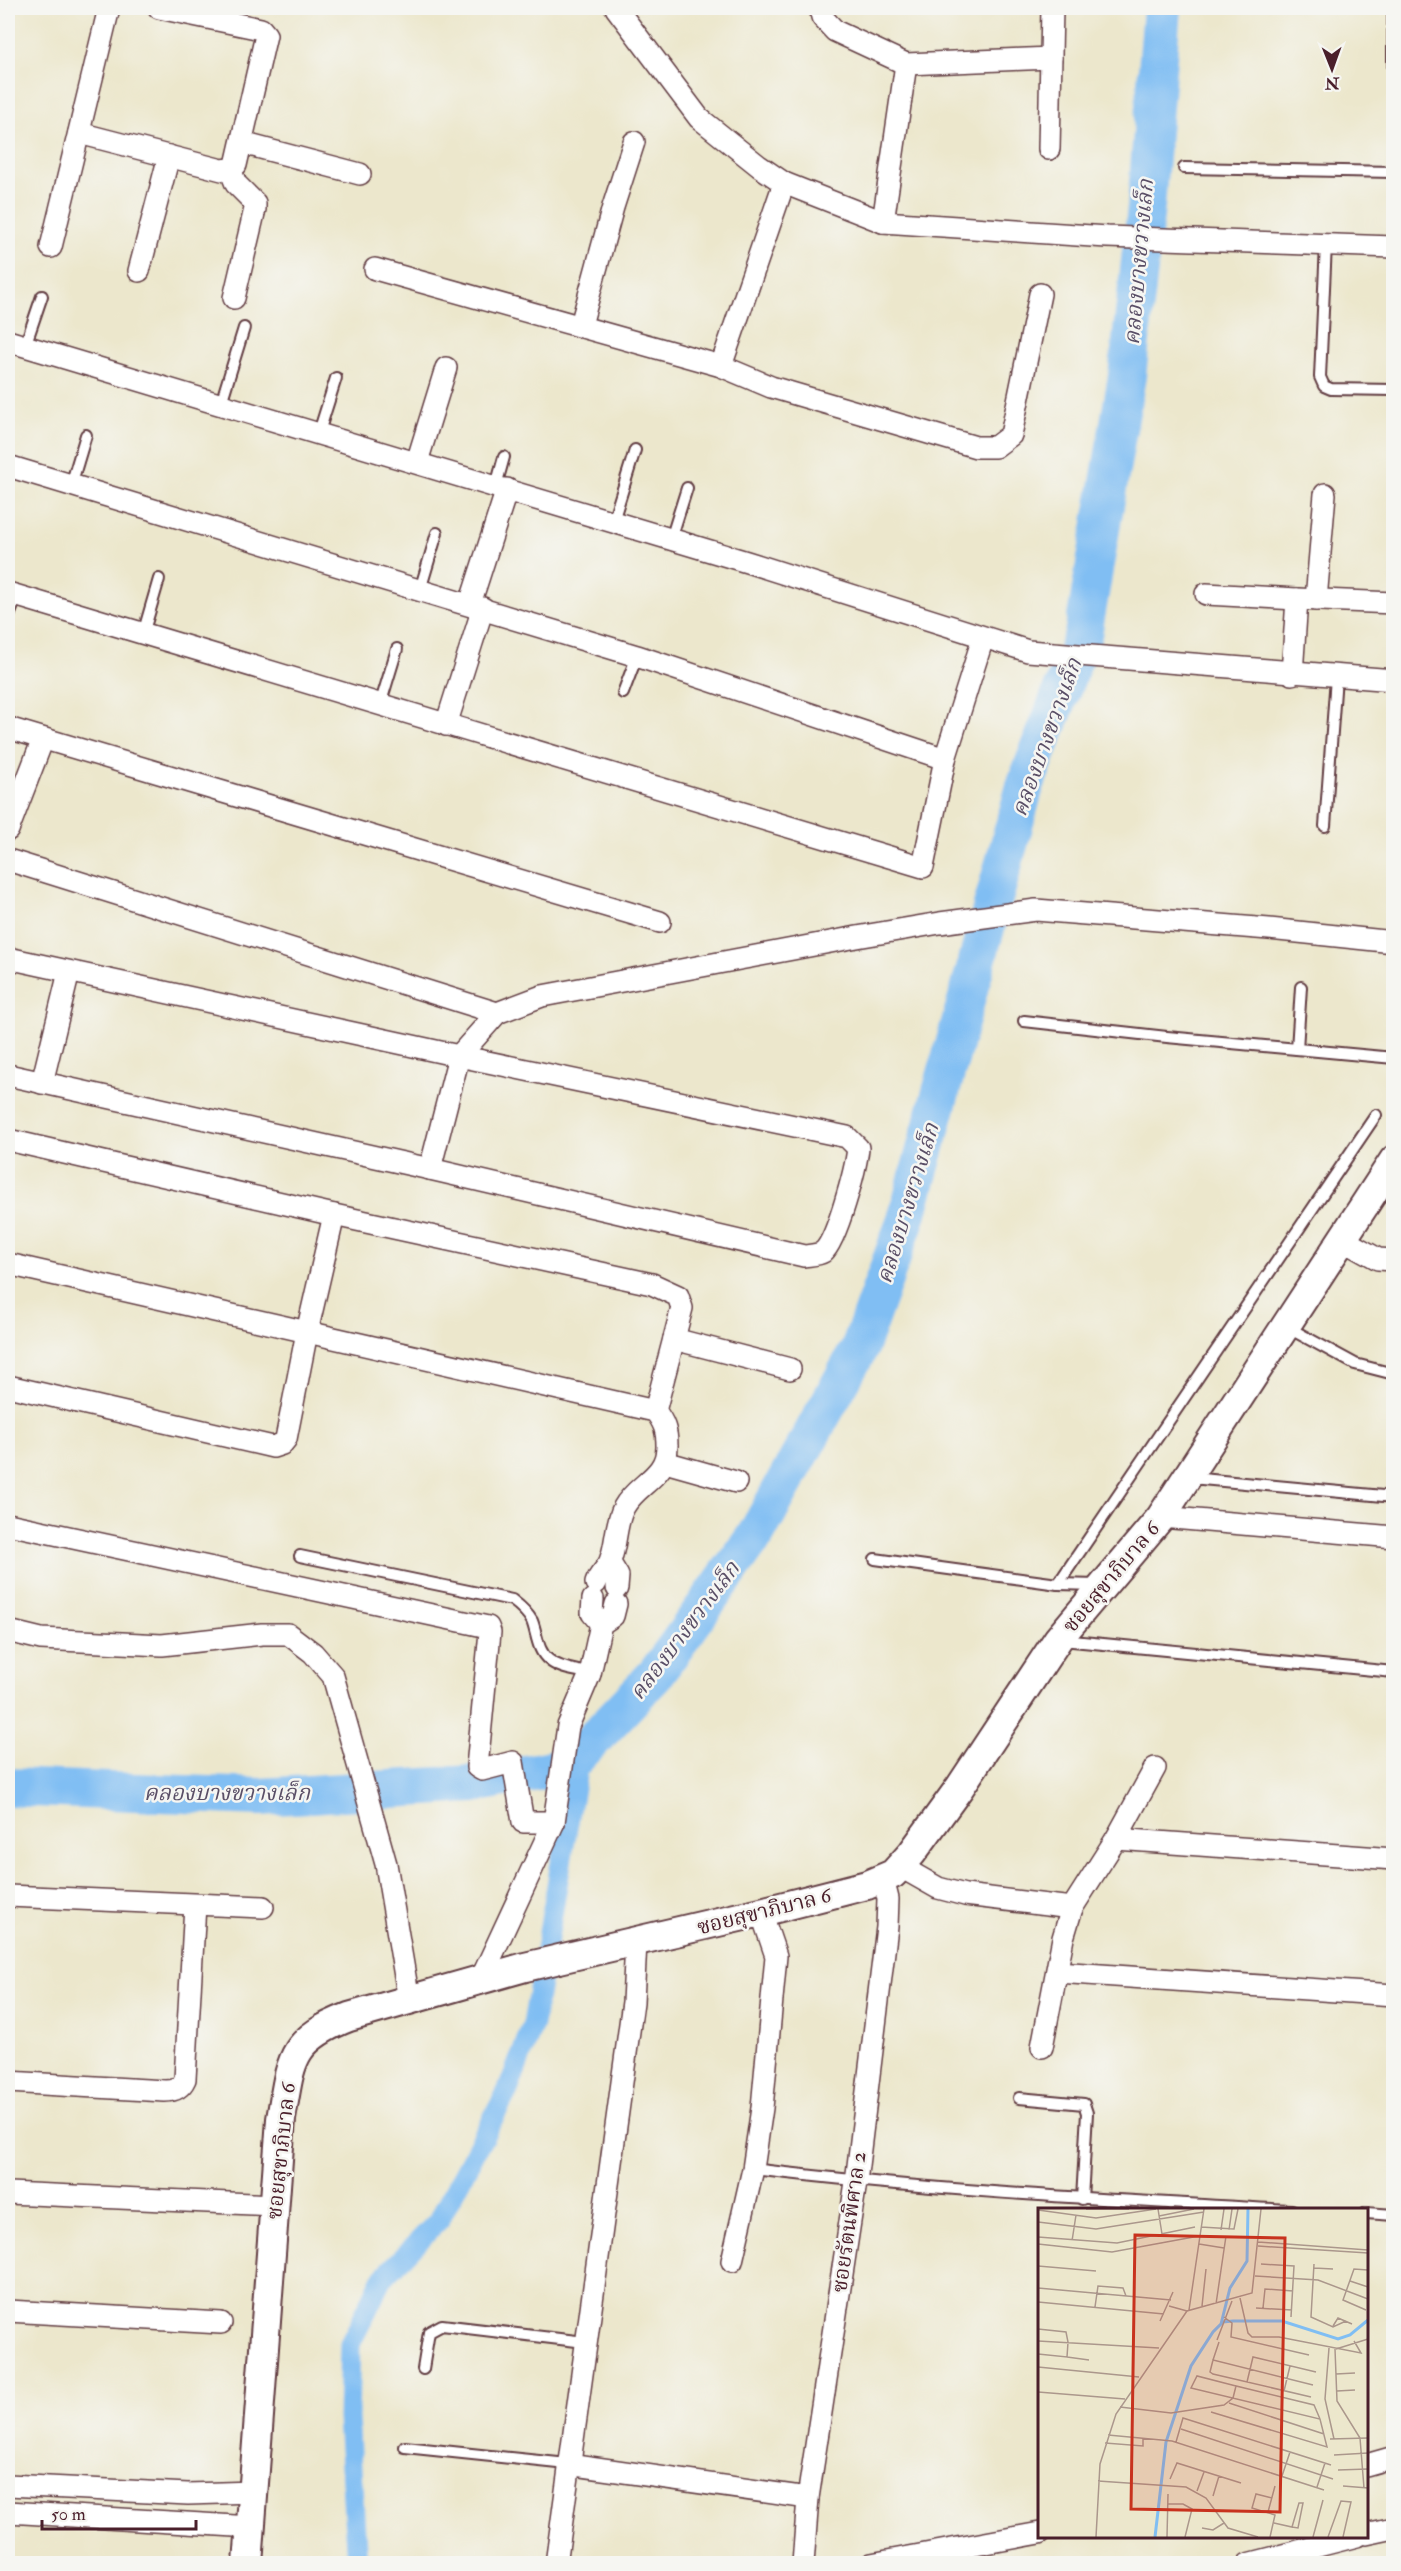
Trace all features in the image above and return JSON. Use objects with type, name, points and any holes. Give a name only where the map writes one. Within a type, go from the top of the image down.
[{"type":"street","points":[[51,247],[110,8]]},
{"type":"street","points":[[79,133],[222,170],[236,165],[266,35],[261,29],[159,8]]},
{"type":"street","points":[[616,8],[699,118],[784,183],[883,222],[1107,237],[1394,246]]},
{"type":"street","points":[[820,8],[822,17],[835,31],[906,64],[1051,58]]},
{"type":"street","points":[[1048,149],[1052,8]]},
{"type":"street","points":[[883,222],[906,64]]},
{"type":"street","points":[[581,325],[613,207],[634,142]]},
{"type":"street","points":[[242,143],[360,174]]},
{"type":"street","points":[[139,271],[169,156]]},
{"type":"street","points":[[230,169],[236,184],[255,203],[234,298]]},
{"type":"street","points":[[721,366],[784,183]]},
{"type":"street","points":[[375,268],[721,366],[771,387],[976,447],[995,447],[1011,435],[1040,294]]},
{"type":"street","points":[[16,344],[613,521],[1028,651],[1292,674],[1394,680]]},
{"type":"street","points":[[417,462],[446,368]]},
{"type":"street","points":[[8,466],[637,656],[945,759]]},
{"type":"street","points":[[446,725],[477,606],[501,488]]},
{"type":"street","points":[[1292,674],[1324,494]]},
{"type":"street","points":[[12,594],[923,867],[945,759],[983,638]]},
{"type":"street","points":[[1206,594],[1394,603]]},
{"type":"street","points":[[8,728],[660,922]]},
{"type":"street","points":[[8,830],[43,739]]},
{"type":"street","points":[[8,860],[497,1013]]},
{"type":"street","points":[[430,1169],[459,1056],[497,1013],[542,996],[940,922],[1036,910],[1269,929],[1394,942]]},
{"type":"street","points":[[8,958],[847,1137],[858,1148],[856,1164],[831,1242],[821,1253],[804,1256],[430,1169],[8,1075]]},
{"type":"street","points":[[42,1083],[69,972]]},
{"type":"street","points":[[8,1140],[334,1215],[652,1284],[678,1296],[682,1303],[656,1412],[666,1430],[668,1455],[660,1471],[639,1488],[624,1506],[610,1563],[599,1574],[594,1591],[592,1613],[601,1624]]},
{"type":"street","name":"ซอยสุขาภิบาล 6","points":[[248,2564],[281,2119],[290,2067],[298,2048],[323,2027],[409,2000],[558,1959],[761,1912],[892,1873],[960,1787],[1059,1639],[1161,1517],[1342,1239],[1389,1179]]},
{"type":"street","points":[[8,1386],[273,1447],[278,1446],[286,1439],[307,1332],[334,1215]]},
{"type":"street","points":[[1342,1239],[1378,1259],[1394,1260]]},
{"type":"street","points":[[8,1264],[656,1412]]},
{"type":"street","points":[[674,1339],[789,1369]]},
{"type":"street","points":[[665,1462],[736,1482]]},
{"type":"street","points":[[1161,1517],[1394,1537]]},
{"type":"street","points":[[8,1524],[488,1627],[490,1632],[477,1767],[482,1770],[510,1762],[515,1767],[524,1822],[554,1822]]},
{"type":"street","points":[[489,1978],[554,1822],[568,1726],[590,1674],[601,1624],[612,1616],[618,1576],[610,1563]]},
{"type":"street","points":[[8,1631],[41,1639],[162,1645],[262,1634],[288,1634],[313,1653],[333,1676],[386,1864],[409,2000]]},
{"type":"street","points":[[1042,2047],[1063,1938],[1072,1908],[1116,1839],[1155,1768]]},
{"type":"street","points":[[1116,1839],[1394,1859]]},
{"type":"street","points":[[892,1873],[965,1895],[1072,1908]]},
{"type":"street","name":"ซอยรัตนพิศาล 2","points":[[803,2564],[808,2498],[856,2182],[892,1873]]},
{"type":"street","points":[[8,1896],[263,1907]]},
{"type":"street","points":[[8,2082],[165,2091],[172,2091],[182,2085],[185,2079],[195,1905]]},
{"type":"street","points":[[732,2261],[753,2169],[776,1956],[761,1912]]},
{"type":"street","points":[[556,2564],[633,2002],[636,1942]]},
{"type":"street","points":[[1057,1972],[1394,1995]]},
{"type":"street","points":[[8,2193],[275,2205]]},
{"type":"street","points":[[8,2311],[221,2323]]},
{"type":"street","points":[[1368,2464],[1394,2457]]},
{"type":"street","points":[[568,2464],[808,2498]]},
{"type":"street","points":[[8,2485],[188,2493],[254,2492]]},
{"type":"street","points":[[188,2493],[188,2523]]},
{"type":"street","points":[[8,2512],[251,2527]]},
{"type":"street","points":[[1368,2534],[1394,2528]]},
{"type":"street","points":[[871,2564],[1038,2533]]},
{"type":"street","points":[[1248,2564],[1349,2538]]},
{"type":"lane","points":[[1184,168],[1393,172],[1393,8]]},
{"type":"lane","points":[[1326,244],[1320,377],[1324,386],[1331,389],[1394,390]]},
{"type":"lane","points":[[16,344],[42,296]]},
{"type":"lane","points":[[221,403],[244,328]]},
{"type":"lane","points":[[319,432],[336,378]]},
{"type":"lane","points":[[71,485],[86,435]]},
{"type":"lane","points":[[613,521],[635,450]]},
{"type":"lane","points":[[501,488],[504,457]]},
{"type":"lane","points":[[671,539],[687,488]]},
{"type":"lane","points":[[420,590],[437,533]]},
{"type":"lane","points":[[143,634],[159,579]]},
{"type":"lane","points":[[8,618],[12,594]]},
{"type":"lane","points":[[380,705],[397,649]]},
{"type":"lane","points":[[623,693],[637,656]]},
{"type":"lane","points":[[1325,826],[1336,676]]},
{"type":"lane","points":[[1297,1049],[1301,987]]},
{"type":"lane","points":[[1024,1021],[1394,1058]]},
{"type":"lane","points":[[1058,1584],[1376,1115]]},
{"type":"lane","points":[[1285,1326],[1355,1364],[1394,1374]]},
{"type":"lane","points":[[1186,1478],[1394,1497]]},
{"type":"lane","points":[[300,1556],[512,1600],[531,1620],[547,1659],[557,1665],[590,1674]]},
{"type":"lane","points":[[875,1559],[1058,1584],[1105,1586]]},
{"type":"lane","points":[[1059,1639],[1394,1672]]},
{"type":"lane","points":[[1019,2098],[1084,2104],[1087,2113],[1082,2199]]},
{"type":"lane","points":[[753,2169],[856,2182],[1082,2199],[1255,2208]]},
{"type":"lane","points":[[1368,2213],[1394,2215]]},
{"type":"lane","points":[[423,2369],[429,2332],[442,2325],[585,2342]]},
{"type":"lane","points":[[405,2447],[568,2464]]},
{"type":"waterway","name":"คลองบางขวางเล็ก","points":[[8,1787],[260,1797],[473,1784],[568,1766],[655,1675],[755,1536],[859,1349],[907,1216],[1025,786],[1083,635],[1127,376],[1146,207],[1162,8]]},
{"type":"waterway","points":[[357,2564],[348,2418],[350,2344],[382,2279],[439,2220],[508,2090],[533,2024],[580,1753]]}]
